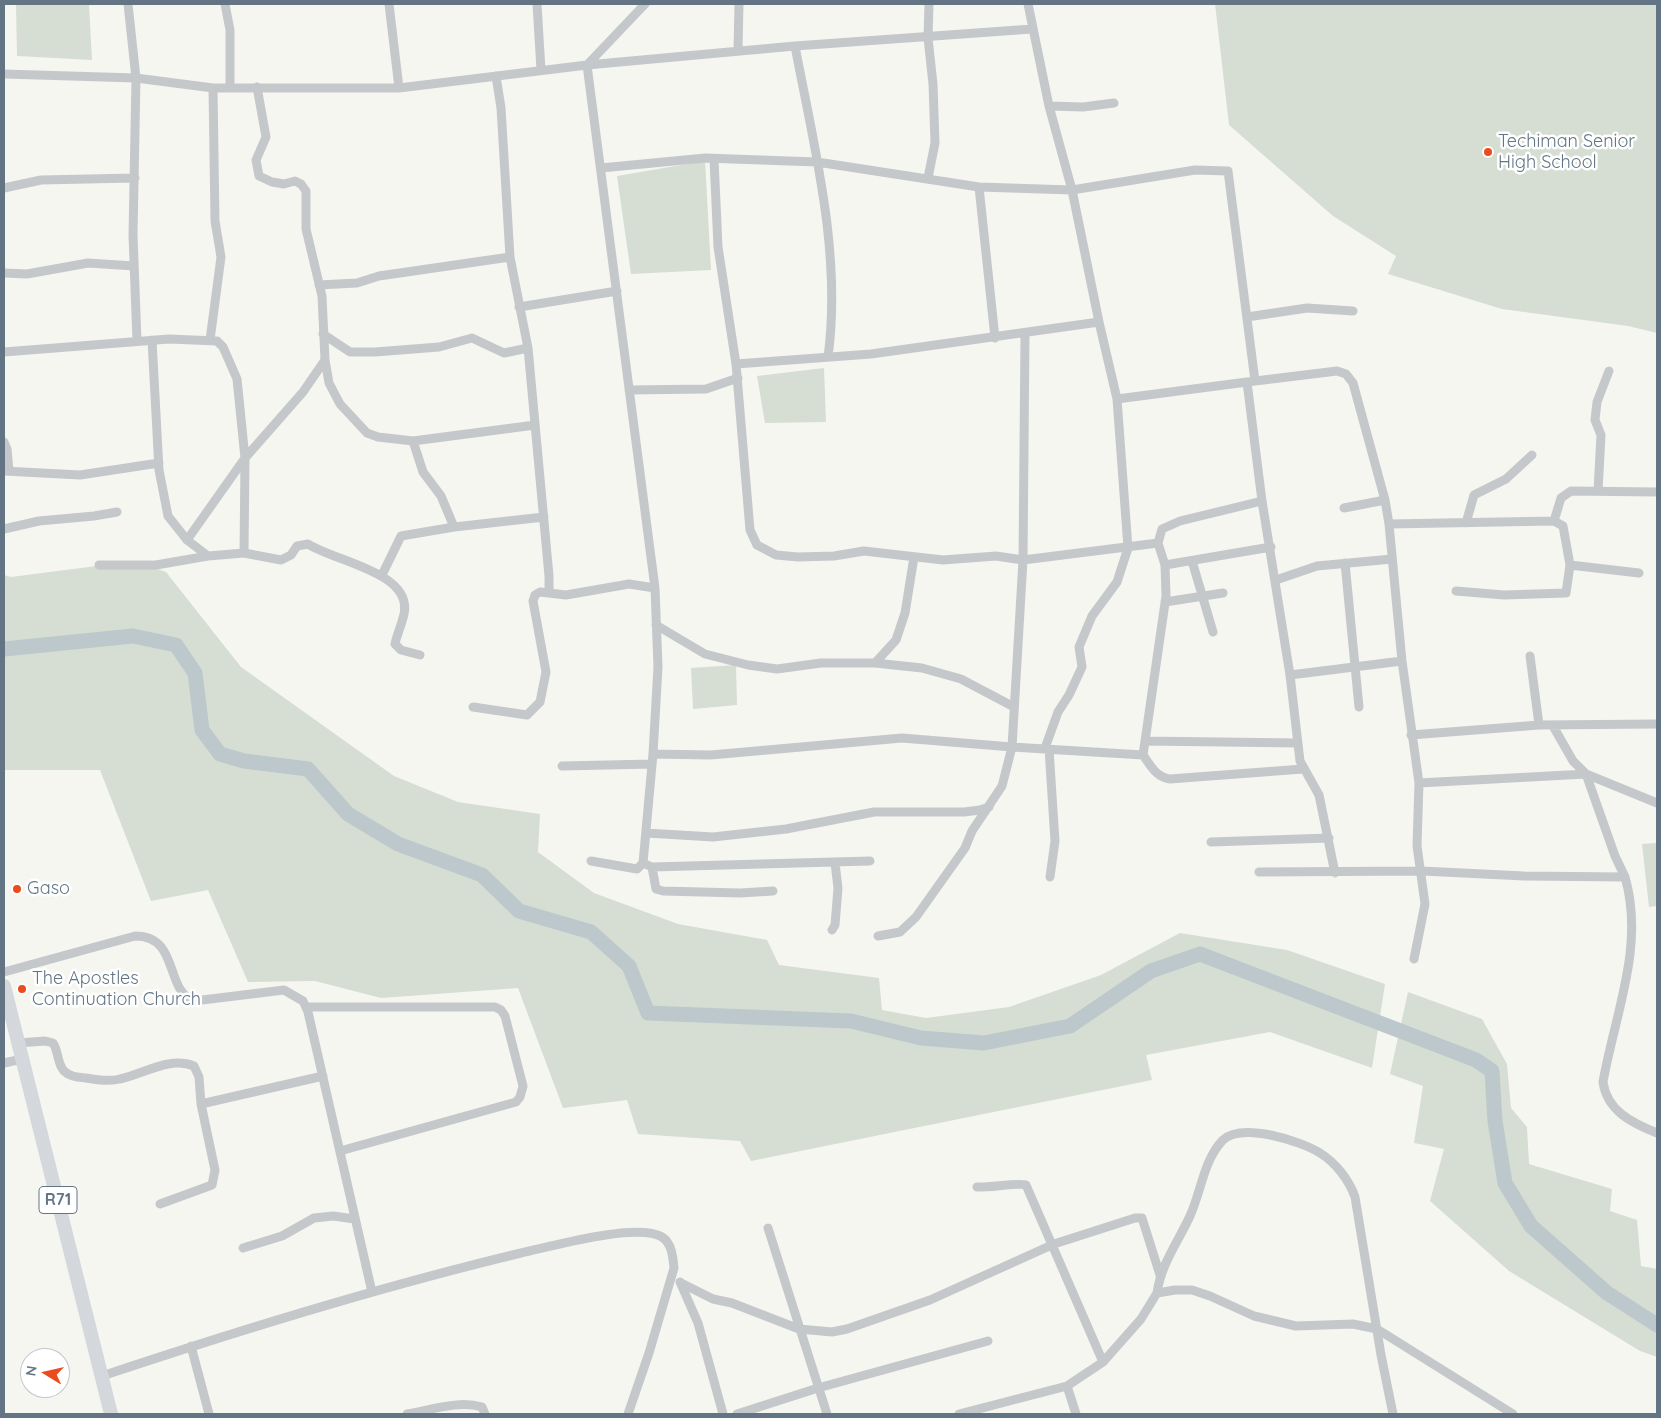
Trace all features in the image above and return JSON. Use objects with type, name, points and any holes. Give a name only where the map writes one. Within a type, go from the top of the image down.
[{"type":"main road","name":"R71","points":[[4,986],[111,1414]]},
{"type":"street","points":[[128,4],[136,78],[134,266],[137,341]]},
{"type":"street","points":[[225,4],[230,30],[230,88]]},
{"type":"street","points":[[389,4],[399,88]]},
{"type":"street","points":[[537,4],[541,70]]},
{"type":"street","points":[[587,65],[645,4]]},
{"type":"street","points":[[738,49],[739,4]]},
{"type":"street","points":[[928,178],[935,143],[933,84],[928,38],[929,4]]},
{"type":"street","points":[[1028,4],[1049,106],[1072,190],[1117,399],[1128,548],[1117,582],[1092,616],[1079,647],[1082,667],[1058,712],[1047,748],[1055,841],[1050,877]]},
{"type":"street","points":[[4,74],[136,78],[213,88],[399,88],[541,70],[738,49],[928,38],[1032,29]]},
{"type":"street","points":[[795,46],[829,238],[833,321],[828,357]]},
{"type":"street","points":[[587,65],[655,588],[658,667],[653,754],[643,863],[637,868],[591,861]]},
{"type":"street","points":[[496,76],[501,108],[510,257],[528,348],[544,516],[549,593]]},
{"type":"street","points":[[210,340],[221,257],[215,221],[213,88]]},
{"type":"street","points":[[257,88],[266,137],[256,160],[258,176],[272,182],[284,184],[295,181],[301,184],[306,191],[306,229],[322,296],[325,360],[329,383],[340,404],[367,433],[378,437],[413,441],[535,425]]},
{"type":"street","points":[[1049,106],[1083,107],[1114,103]]},
{"type":"street","points":[[601,168],[714,159],[817,162],[979,187],[1072,190],[1195,170],[1228,172],[1247,317],[1262,501],[1276,580],[1298,743],[1303,769],[1314,784],[1319,795],[1335,873]]},
{"type":"street","points":[[714,159],[718,248],[738,378],[750,530],[757,546],[776,555],[798,557],[834,556],[864,551],[943,560],[996,556],[1023,560],[1158,543]]},
{"type":"street","points":[[4,188],[41,180],[135,178]]},
{"type":"street","points":[[979,187],[995,338]]},
{"type":"street","points":[[319,285],[357,283],[379,276],[510,257]]},
{"type":"street","points":[[4,273],[26,274],[88,263],[134,266]]},
{"type":"street","points":[[519,307],[617,291]]},
{"type":"street","points":[[1247,317],[1306,308],[1353,311]]},
{"type":"street","points":[[736,364],[828,357],[995,338],[1099,322]]},
{"type":"street","points":[[323,334],[350,352],[439,347],[472,338],[504,353],[528,348]]},
{"type":"street","points":[[878,936],[900,932],[916,917],[965,848],[972,831],[1002,786],[1012,746],[1023,560],[1025,334]]},
{"type":"street","points":[[152,340],[159,463],[168,516],[186,540],[208,556]]},
{"type":"street","points":[[4,352],[152,340],[210,340],[217,341],[223,346],[237,379],[245,458],[244,553]]},
{"type":"street","points":[[186,540],[245,458],[297,399],[325,360]]},
{"type":"street","points":[[1117,399],[1337,371],[1346,374],[1353,383],[1389,524],[1402,661],[1419,783],[1417,835],[1425,904],[1414,959]]},
{"type":"street","points":[[1598,491],[1601,436],[1594,420],[1597,402],[1609,371]]},
{"type":"street","points":[[312,377],[329,383]]},
{"type":"street","points":[[629,390],[706,389],[738,378]]},
{"type":"street","points":[[413,441],[422,472],[441,496],[454,527]]},
{"type":"street","points":[[4,442],[8,449],[6,471],[80,475],[159,463]]},
{"type":"street","points":[[1466,523],[1474,496],[1506,479],[1532,455]]},
{"type":"street","points":[[1554,521],[1561,498],[1565,493],[1571,491],[1657,492]]},
{"type":"street","points":[[1344,508],[1384,500]]},
{"type":"street","points":[[1262,501],[1180,521],[1162,529],[1158,543],[1165,565],[1165,602],[1143,755],[1161,778],[1170,779],[1303,769]]},
{"type":"street","points":[[4,529],[39,520],[94,516],[117,512]]},
{"type":"street","points":[[382,575],[401,536],[454,527],[544,516]]},
{"type":"street","points":[[1389,524],[1554,521],[1563,526],[1570,565],[1566,594],[1504,595],[1456,591]]},
{"type":"street","points":[[99,565],[156,565],[208,556],[244,553],[281,560],[291,555],[297,546],[308,544],[318,552],[382,575],[397,589],[404,602],[404,614],[395,644],[401,650],[420,654]]},
{"type":"street","points":[[1165,565],[1271,547]]},
{"type":"street","points":[[875,664],[896,640],[905,613],[914,557]]},
{"type":"street","points":[[1276,580],[1317,566],[1392,559]]},
{"type":"street","points":[[1192,561],[1213,632]]},
{"type":"street","points":[[1345,564],[1359,707]]},
{"type":"street","points":[[1570,565],[1639,573]]},
{"type":"street","points":[[473,707],[527,715],[540,702],[546,672],[533,601],[535,595],[540,592],[566,595],[629,584],[655,588]]},
{"type":"street","points":[[1165,602],[1223,593]]},
{"type":"street","points":[[656,625],[705,654],[748,665],[777,669],[821,663],[875,664],[922,668],[961,679],[1014,708]]},
{"type":"street","points":[[1530,656],[1539,725]]},
{"type":"street","points":[[1290,675],[1402,661]]},
{"type":"street","points":[[1411,735],[1539,725],[1657,724]]},
{"type":"street","points":[[1553,726],[1573,761],[1586,774],[1657,804]]},
{"type":"street","points":[[653,754],[711,755],[902,738],[1143,755]]},
{"type":"street","points":[[1144,741],[1223,744],[1298,743]]},
{"type":"street","points":[[562,766],[652,764]]},
{"type":"street","points":[[1419,783],[1586,774]]},
{"type":"street","points":[[1586,774],[1624,877],[1631,898],[1633,915],[1631,951],[1626,984],[1606,1064],[1604,1095],[1614,1109],[1624,1117],[1657,1133]]},
{"type":"street","points":[[646,833],[713,837],[786,829],[874,812],[964,812],[980,810],[989,806]]},
{"type":"street","points":[[1211,842],[1329,838]]},
{"type":"street","points":[[643,863],[652,867],[870,861]]},
{"type":"street","points":[[832,930],[835,925],[838,888],[836,863]]},
{"type":"street","points":[[652,867],[654,886],[656,889],[663,891],[740,893],[773,891]]},
{"type":"street","points":[[1259,872],[1422,871],[1524,876],[1624,877]]},
{"type":"street","points":[[4,972],[135,936],[144,936],[153,940],[164,950],[182,992],[188,999],[194,1002],[284,990],[299,997],[306,1007],[372,1292]]},
{"type":"street","points":[[306,1007],[495,1007],[501,1010],[505,1016],[522,1086],[520,1097],[516,1102],[340,1151]]},
{"type":"street","points":[[18,1043],[45,1041],[53,1043],[58,1050],[60,1065],[65,1072],[73,1077],[119,1080],[177,1062],[194,1066],[199,1077],[201,1104],[215,1170],[215,1180],[212,1185],[160,1204]]},
{"type":"street","points":[[4,1063],[22,1059]]},
{"type":"street","points":[[201,1104],[323,1076]]},
{"type":"street","points":[[959,1414],[1067,1386],[1103,1362],[1141,1319],[1157,1292],[1160,1276],[1191,1215],[1215,1150],[1225,1138],[1242,1131],[1289,1140],[1322,1154],[1350,1182],[1355,1197],[1393,1414]]},
{"type":"street","points":[[977,1187],[995,1188],[1021,1182],[1026,1185],[1054,1244],[1103,1362]]},
{"type":"street","points":[[243,1248],[282,1236],[314,1218],[333,1216],[355,1219]]},
{"type":"street","points":[[681,1283],[713,1299],[732,1303],[799,1329],[832,1332],[847,1329],[930,1300],[1054,1244],[1135,1218],[1142,1218],[1160,1276]]},
{"type":"street","points":[[768,1228],[827,1414]]},
{"type":"street","points":[[102,1376],[191,1346],[436,1273],[604,1234],[650,1234],[662,1237],[673,1254],[674,1268],[649,1353],[628,1414]]},
{"type":"street","points":[[674,1268],[698,1324],[723,1414]]},
{"type":"street","points":[[1157,1292],[1192,1290],[1254,1316],[1296,1326],[1353,1324],[1377,1329],[1513,1414]]},
{"type":"street","points":[[737,1414],[818,1388],[988,1341]]},
{"type":"street","points":[[191,1346],[209,1414]]},
{"type":"street","points":[[1067,1386],[1076,1414]]},
{"type":"street","points":[[407,1414],[451,1406],[474,1405],[482,1407],[485,1414]]},
{"type":"shaded area","points":[[16,4],[89,4],[92,60],[17,56]]},
{"type":"shaded area","name":"Techiman Senior High School","points":[[1215,4],[1657,4],[1657,333],[1628,326],[1502,309],[1388,274],[1396,256],[1333,216],[1229,125]]},
{"type":"shaded area","points":[[705,161],[711,270],[631,274],[617,176]]},
{"type":"shaded area","points":[[824,368],[826,422],[765,423],[757,376]]},
{"type":"shaded area","points":[[135,561],[166,572],[241,667],[394,776],[458,802],[540,814],[538,852],[594,893],[678,924],[767,940],[779,965],[879,978],[882,1010],[926,1018],[1009,1007],[1101,975],[1180,933],[1287,950],[1385,984],[1372,1068],[1270,1032],[1146,1055],[1152,1080],[751,1161],[740,1141],[638,1134],[627,1100],[563,1108],[518,988],[381,998],[315,981],[248,982],[208,890],[151,901],[100,770],[4,770],[4,575],[11,577]]},
{"type":"shaded area","points":[[736,665],[737,705],[693,709],[691,668]]},
{"type":"shaded area","points":[[1657,843],[1657,906],[1649,907],[1642,844]]},
{"type":"shaded area","points":[[1408,992],[1482,1019],[1507,1064],[1511,1108],[1527,1127],[1529,1164],[1612,1189],[1610,1211],[1637,1220],[1641,1266],[1657,1269],[1657,1357],[1640,1351],[1509,1271],[1430,1201],[1444,1149],[1414,1143],[1423,1086],[1390,1074]]},
{"type":"waterway","points":[[4,649],[133,636],[176,645],[195,673],[202,730],[220,754],[244,761],[308,769],[348,814],[398,844],[482,875],[519,911],[591,932],[629,966],[648,1013],[851,1021],[921,1038],[984,1043],[1070,1026],[1151,971],[1200,954],[1476,1060],[1492,1071],[1495,1121],[1505,1183],[1531,1226],[1607,1293],[1657,1325]]},
{"type":"place","name":"Techiman Senior High School","points":[[1488,152]]},
{"type":"place","name":"Gaso","points":[[17,889]]},
{"type":"place","name":"The Apostles Continuation Church","points":[[22,989]]}]
